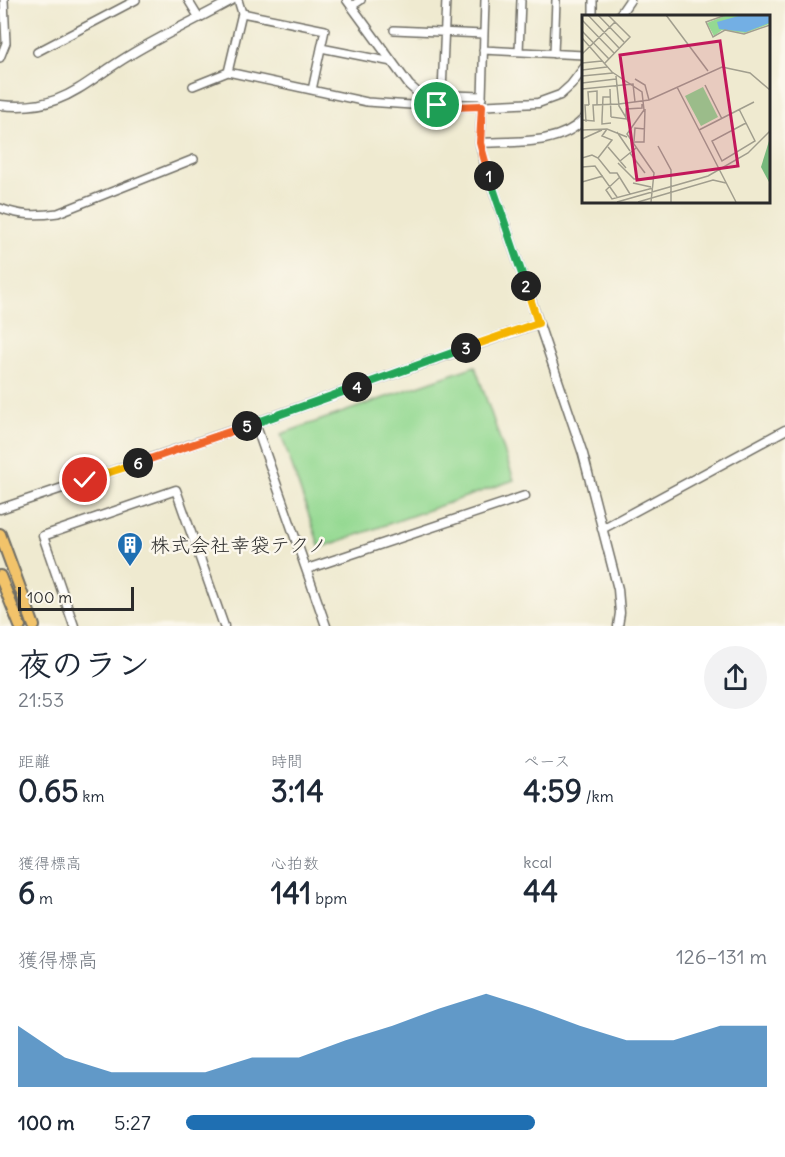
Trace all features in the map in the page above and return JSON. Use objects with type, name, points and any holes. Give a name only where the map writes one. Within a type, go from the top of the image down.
[{"type":"highway","points":[[0,534],[34,626]]},
{"type":"highway","points":[[0,576],[20,626]]},
{"type":"street","points":[[0,58],[6,43],[3,29],[4,0]]},
{"type":"street","points":[[37,52],[136,0]]},
{"type":"street","points":[[188,0],[199,18]]},
{"type":"street","points":[[0,105],[30,107],[58,99],[79,89],[129,55],[232,0]]},
{"type":"street","points":[[228,72],[242,13],[238,0]]},
{"type":"street","points":[[362,0],[349,3],[417,94],[437,105]]},
{"type":"street","points":[[446,0],[442,92],[451,95],[482,96]]},
{"type":"street","points":[[485,0],[480,143],[485,165],[538,323],[576,429],[618,589],[620,613],[618,626]]},
{"type":"street","points":[[519,52],[521,0]]},
{"type":"street","points":[[554,54],[556,0]]},
{"type":"street","points":[[620,15],[630,0]]},
{"type":"street","points":[[242,13],[325,30],[312,90]]},
{"type":"street","points":[[394,30],[483,34]]},
{"type":"street","points":[[321,48],[392,62]]},
{"type":"street","points":[[483,50],[582,55]]},
{"type":"street","points":[[193,86],[228,72],[367,102],[453,107],[482,106],[538,103],[550,100],[567,90],[582,71]]},
{"type":"street","points":[[480,143],[535,140],[556,136],[577,126],[582,121]]},
{"type":"street","points":[[0,208],[14,214],[35,216],[57,213],[194,159]]},
{"type":"street","points":[[0,509],[255,423],[538,323]]},
{"type":"street","points":[[255,423],[326,626]]},
{"type":"street","points":[[602,529],[785,430]]},
{"type":"street","points":[[74,626],[43,536],[176,490],[224,626]]},
{"type":"street","points":[[307,569],[525,496]]},
{"type":"green space","points":[[475,366],[514,480],[320,548],[281,434]]},
{"type":"place","name":"株式会社幸袋テクノ","points":[[130,568]]},
{"type":"route","points":[[85,480],[255,423],[538,323],[485,165],[480,143],[482,106],[437,105]]}]
